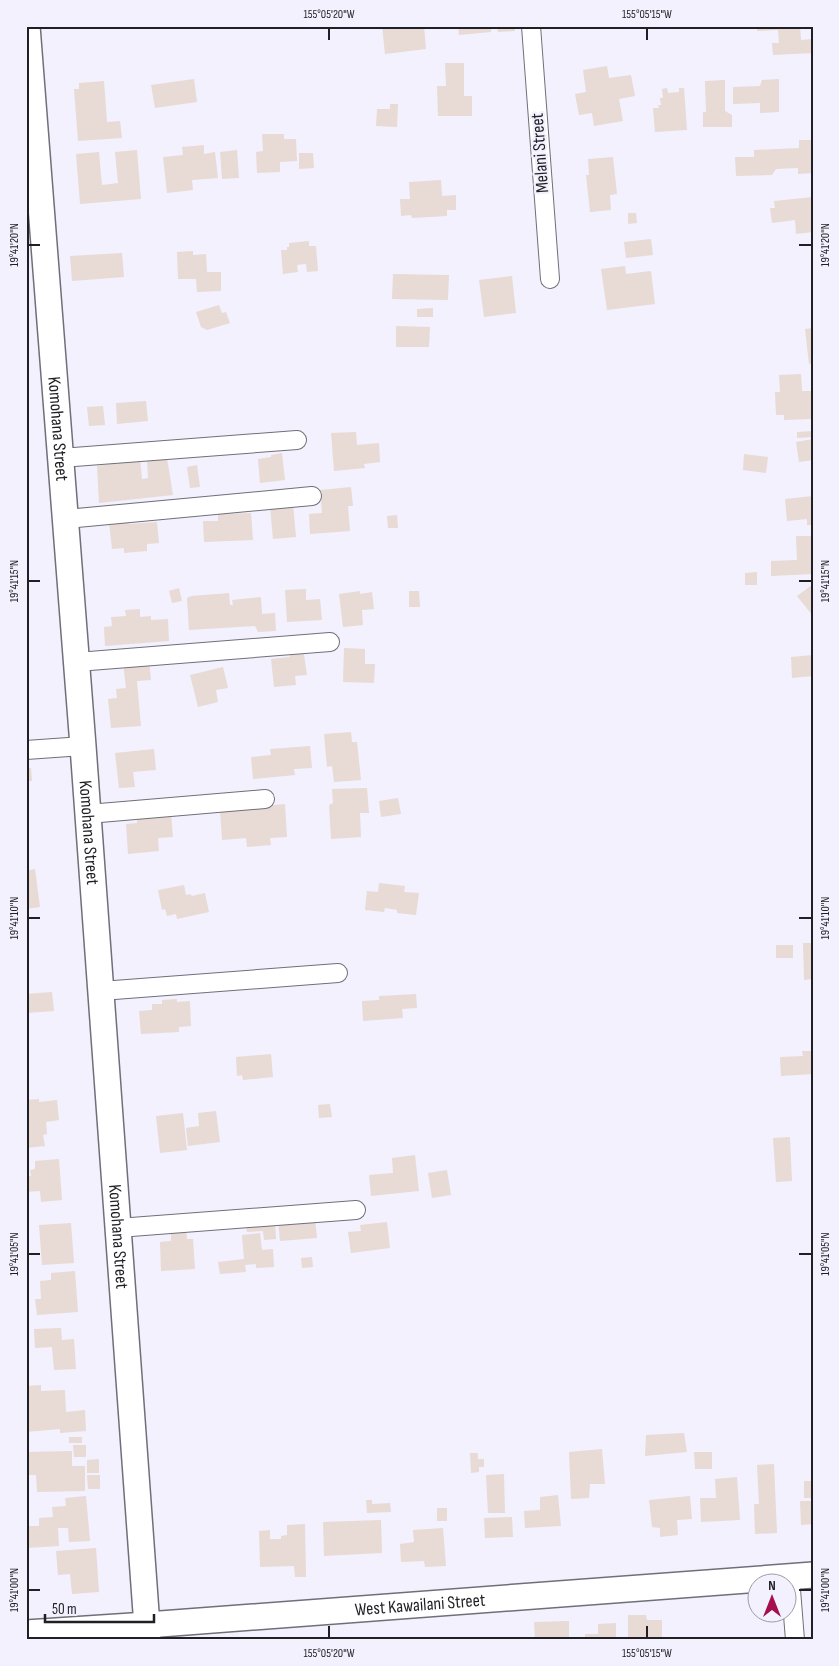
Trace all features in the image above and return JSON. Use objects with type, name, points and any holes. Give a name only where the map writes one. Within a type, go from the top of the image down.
[{"type":"street","name":"Komohana Street","points":[[28,26],[148,1632]]},
{"type":"street","name":"Melani Street","points":[[531,26],[550,280]]},
{"type":"street","points":[[61,458],[297,440]]},
{"type":"street","points":[[66,519],[312,496]]},
{"type":"street","points":[[77,662],[330,642]]},
{"type":"street","points":[[26,750],[83,746]]},
{"type":"street","points":[[88,814],[265,799]]},
{"type":"street","points":[[101,991],[338,973]]},
{"type":"street","points":[[118,1228],[356,1210]]},
{"type":"street","points":[[795,1640],[801,1576]]},
{"type":"street","name":"West Kawailani Street","points":[[26,1633],[148,1632],[801,1576]]},
{"type":"building","points":[[382,26],[424,26],[426,49],[385,54]]},
{"type":"building","points":[[458,26],[491,26],[491,32],[459,35]]},
{"type":"building","points":[[497,26],[515,26],[515,31],[498,32]]},
{"type":"building","points":[[757,26],[800,26],[801,40],[813,39],[813,53],[773,55],[772,43],[779,43],[778,30],[757,31]]},
{"type":"building","points":[[445,63],[464,63],[464,96],[472,96],[472,116],[438,116],[437,86],[446,86]]},
{"type":"building","points":[[607,66],[609,78],[631,75],[635,96],[619,99],[623,121],[594,126],[592,113],[579,115],[575,94],[586,92],[583,70]]},
{"type":"building","points":[[194,79],[197,102],[155,108],[151,85]]},
{"type":"building","points":[[779,79],[779,112],[760,113],[760,103],[733,104],[733,87],[760,86],[762,80]]},
{"type":"building","points":[[725,80],[725,111],[732,115],[732,127],[703,127],[703,112],[706,112],[705,81]]},
{"type":"building","points":[[104,81],[107,122],[120,121],[122,138],[78,141],[74,89],[79,89],[79,83]]},
{"type":"building","points":[[667,88],[668,93],[679,92],[679,88],[684,88],[687,130],[655,132],[653,108],[659,108],[658,105],[661,105],[660,98],[663,98],[662,89]]},
{"type":"building","points":[[390,104],[398,104],[397,127],[376,126],[377,109],[390,109]]},
{"type":"building","points":[[262,134],[284,134],[284,139],[296,139],[297,161],[280,162],[280,172],[257,173],[256,152],[263,151]]},
{"type":"building","points":[[799,140],[813,140],[813,173],[798,174],[798,168],[776,169],[772,175],[736,176],[735,157],[754,157],[754,150],[799,148]]},
{"type":"building","points":[[204,145],[204,154],[215,152],[218,178],[192,180],[193,190],[167,193],[163,157],[183,155],[182,147]]},
{"type":"building","points":[[137,150],[141,199],[80,204],[76,154],[99,152],[102,185],[118,183],[115,152]]},
{"type":"building","points":[[237,150],[239,178],[222,179],[220,152]]},
{"type":"building","points":[[299,153],[313,153],[314,168],[299,169]]},
{"type":"building","points":[[613,157],[617,194],[610,195],[611,210],[590,212],[586,175],[589,175],[588,159]]},
{"type":"building","points":[[441,180],[442,196],[456,195],[456,210],[447,210],[447,216],[412,218],[411,215],[401,216],[400,199],[410,199],[409,182]]},
{"type":"building","points":[[813,197],[813,232],[796,234],[795,220],[772,223],[770,208],[775,208],[774,201]]},
{"type":"building","points":[[628,213],[636,213],[637,223],[628,224]]},
{"type":"building","points":[[651,239],[653,255],[626,258],[624,242]]},
{"type":"building","points":[[309,241],[309,246],[316,246],[318,271],[307,272],[306,264],[297,265],[298,272],[283,274],[281,250],[287,250],[289,243]]},
{"type":"building","points":[[193,251],[193,255],[206,254],[207,272],[221,272],[221,291],[197,292],[196,279],[178,279],[177,252]]},
{"type":"building","points":[[122,253],[124,277],[72,281],[70,256]]},
{"type":"building","points":[[625,266],[626,274],[651,271],[655,304],[607,310],[601,269]]},
{"type":"building","points":[[393,274],[449,275],[448,300],[392,299]]},
{"type":"building","points":[[512,276],[516,313],[484,317],[479,280]]},
{"type":"building","points":[[219,305],[222,313],[226,312],[230,323],[207,330],[201,327],[196,312]]},
{"type":"building","points":[[433,308],[433,317],[417,317],[417,309]]},
{"type":"building","points":[[396,326],[430,327],[429,347],[396,347]]},
{"type":"building","points":[[813,328],[813,363],[809,364],[805,329]]},
{"type":"building","points":[[801,374],[802,391],[813,391],[813,419],[784,420],[784,415],[776,415],[775,392],[780,392],[779,375]]},
{"type":"building","points":[[146,401],[148,421],[117,424],[116,403]]},
{"type":"building","points":[[103,406],[105,425],[89,426],[87,407]]},
{"type":"building","points":[[813,431],[813,437],[797,438],[797,432]]},
{"type":"building","points":[[356,432],[357,445],[379,443],[380,462],[364,464],[365,468],[334,471],[331,433]]},
{"type":"building","points":[[813,439],[813,460],[799,462],[796,442]]},
{"type":"building","points":[[282,453],[285,480],[260,483],[258,459]]},
{"type":"building","points":[[744,454],[768,457],[766,473],[743,470]]},
{"type":"building","points":[[140,458],[142,479],[148,478],[147,460],[167,458],[173,495],[99,503],[97,466],[110,464],[116,460]]},
{"type":"building","points":[[197,465],[200,487],[190,488],[187,467]]},
{"type":"building","points":[[351,487],[353,506],[348,506],[350,531],[310,534],[309,514],[322,513],[320,490]]},
{"type":"building","points":[[813,496],[813,525],[807,525],[807,519],[787,521],[785,499]]},
{"type":"building","points":[[293,504],[296,537],[273,539],[270,506]]},
{"type":"building","points":[[251,513],[253,540],[204,542],[203,521],[218,521],[218,514]]},
{"type":"building","points":[[397,515],[398,528],[388,528],[387,516]]},
{"type":"building","points":[[128,521],[129,524],[157,522],[159,543],[147,544],[147,551],[124,553],[124,548],[112,549],[109,522]]},
{"type":"building","points":[[796,536],[813,536],[813,574],[771,576],[771,561],[797,560]]},
{"type":"building","points":[[757,572],[757,585],[745,585],[745,573]]},
{"type":"building","points":[[813,586],[813,616],[797,596]]},
{"type":"building","points":[[179,588],[182,601],[172,603],[169,591]]},
{"type":"building","points":[[306,589],[306,600],[320,599],[322,620],[287,622],[285,590]]},
{"type":"building","points":[[360,591],[360,594],[372,592],[374,609],[362,610],[363,625],[343,627],[339,594]]},
{"type":"building","points":[[409,591],[419,591],[420,607],[409,607]]},
{"type":"building","points":[[229,593],[230,605],[233,605],[232,600],[261,597],[262,614],[275,613],[276,631],[258,632],[255,626],[189,630],[187,598],[191,596]]},
{"type":"building","points":[[140,609],[140,617],[151,616],[151,620],[168,619],[169,641],[105,646],[104,627],[112,626],[111,617],[126,616],[125,610]]},
{"type":"building","points":[[303,648],[307,675],[295,676],[296,685],[274,687],[271,659],[290,657],[289,649]]},
{"type":"building","points":[[344,648],[365,649],[365,664],[375,664],[374,683],[343,682]]},
{"type":"building","points":[[813,655],[813,676],[792,678],[791,657]]},
{"type":"building","points":[[149,661],[151,680],[137,681],[141,726],[111,728],[108,699],[117,698],[116,689],[126,688],[123,663]]},
{"type":"building","points":[[223,667],[228,688],[216,690],[218,702],[198,707],[190,675]]},
{"type":"building","points":[[351,732],[352,742],[357,742],[361,780],[334,782],[332,766],[327,767],[324,734]]},
{"type":"building","points":[[310,746],[312,768],[294,769],[295,775],[253,779],[251,757],[271,755],[270,749]]},
{"type":"building","points":[[154,749],[156,770],[133,772],[135,787],[119,788],[115,753]]},
{"type":"building","points":[[26,768],[31,768],[32,781],[26,781]]},
{"type":"building","points":[[367,788],[369,813],[360,813],[361,837],[331,839],[329,805],[333,803],[332,789]]},
{"type":"building","points":[[398,798],[401,814],[381,817],[379,801]]},
{"type":"building","points":[[285,804],[287,837],[270,838],[271,845],[247,847],[246,838],[222,840],[220,810]]},
{"type":"building","points":[[171,814],[173,837],[158,838],[159,851],[128,854],[126,824],[137,823],[137,817]]},
{"type":"building","points":[[35,869],[40,907],[26,909],[26,871]]},
{"type":"building","points":[[379,883],[405,886],[404,892],[419,893],[416,915],[397,913],[397,910],[385,908],[384,912],[365,910],[367,891],[378,892]]},
{"type":"building","points":[[184,885],[186,895],[190,894],[192,896],[205,893],[209,912],[177,919],[176,914],[167,916],[165,909],[162,910],[158,890]]},
{"type":"building","points":[[803,943],[813,943],[813,979],[804,980]]},
{"type":"building","points":[[776,945],[793,945],[793,958],[776,958]]},
{"type":"building","points":[[52,992],[54,1011],[26,1013],[26,994]]},
{"type":"building","points":[[416,994],[417,1008],[402,1009],[403,1018],[363,1021],[362,1001],[379,1000],[379,996]]},
{"type":"building","points":[[177,999],[177,1002],[190,1001],[191,1026],[179,1027],[179,1032],[141,1034],[139,1011],[152,1010],[152,1004],[162,1004],[162,1000]]},
{"type":"building","points":[[802,1051],[813,1051],[813,1074],[781,1076],[780,1057],[803,1056]]},
{"type":"building","points":[[271,1054],[273,1077],[243,1080],[242,1075],[237,1076],[236,1057]]},
{"type":"building","points":[[39,1099],[39,1102],[57,1100],[59,1120],[46,1122],[47,1134],[43,1135],[45,1146],[26,1148],[26,1100]]},
{"type":"building","points":[[330,1104],[332,1117],[319,1118],[318,1105]]},
{"type":"building","points":[[216,1111],[220,1142],[188,1146],[186,1128],[199,1126],[198,1113]]},
{"type":"building","points":[[183,1113],[187,1150],[160,1153],[156,1116]]},
{"type":"building","points":[[790,1137],[792,1181],[776,1182],[773,1138]]},
{"type":"building","points":[[415,1155],[419,1191],[371,1196],[369,1175],[393,1173],[392,1158]]},
{"type":"building","points":[[59,1159],[62,1200],[41,1202],[40,1191],[26,1192],[26,1176],[31,1176],[30,1170],[35,1169],[35,1161]]},
{"type":"building","points":[[447,1170],[451,1195],[432,1198],[428,1173]]},
{"type":"building","points":[[315,1218],[317,1238],[280,1241],[278,1220]]},
{"type":"building","points":[[275,1221],[276,1239],[264,1240],[263,1231],[247,1232],[246,1224]]},
{"type":"building","points":[[387,1222],[390,1248],[351,1253],[348,1232],[361,1231],[360,1225]]},
{"type":"building","points":[[71,1223],[74,1263],[42,1265],[39,1225]]},
{"type":"building","points":[[171,1228],[186,1228],[187,1239],[193,1239],[195,1269],[161,1271],[160,1242],[171,1241]]},
{"type":"building","points":[[260,1233],[262,1250],[273,1249],[274,1267],[256,1268],[256,1264],[245,1265],[246,1272],[220,1274],[218,1262],[244,1259],[242,1235]]},
{"type":"building","points":[[312,1257],[313,1267],[302,1268],[301,1258]]},
{"type":"building","points":[[75,1271],[78,1312],[37,1315],[35,1299],[41,1299],[40,1281],[51,1280],[51,1273]]},
{"type":"building","points":[[61,1328],[62,1340],[74,1339],[76,1369],[54,1370],[52,1347],[35,1348],[34,1329]]},
{"type":"building","points":[[41,1385],[41,1391],[65,1390],[66,1412],[85,1410],[86,1431],[60,1433],[60,1429],[26,1432],[26,1413],[29,1413],[27,1386]]},
{"type":"building","points":[[684,1433],[687,1452],[645,1456],[646,1435]]},
{"type":"building","points":[[69,1437],[82,1437],[82,1443],[69,1443]]},
{"type":"building","points":[[73,1445],[86,1445],[86,1457],[74,1457]]},
{"type":"building","points":[[602,1449],[605,1484],[590,1484],[589,1498],[571,1499],[569,1452]]},
{"type":"building","points":[[72,1451],[72,1466],[85,1466],[85,1491],[37,1492],[36,1475],[26,1475],[26,1452]]},
{"type":"building","points":[[694,1452],[712,1452],[712,1469],[695,1469]]},
{"type":"building","points":[[470,1453],[478,1453],[478,1459],[484,1459],[484,1467],[479,1467],[479,1472],[471,1473]]},
{"type":"building","points":[[99,1459],[99,1473],[87,1473],[87,1460]]},
{"type":"building","points":[[774,1464],[777,1533],[755,1534],[754,1504],[759,1504],[757,1465]]},
{"type":"building","points":[[504,1474],[505,1513],[488,1513],[486,1475]]},
{"type":"building","points":[[87,1475],[100,1475],[100,1489],[88,1489]]},
{"type":"building","points":[[737,1477],[740,1520],[701,1522],[700,1498],[716,1498],[715,1479]]},
{"type":"building","points":[[804,1481],[813,1481],[813,1498],[804,1498]]},
{"type":"building","points":[[558,1495],[561,1526],[525,1528],[524,1511],[540,1510],[540,1497]]},
{"type":"building","points":[[86,1496],[90,1541],[69,1542],[68,1528],[58,1528],[59,1546],[26,1548],[26,1526],[39,1526],[39,1518],[53,1517],[52,1507],[66,1506],[65,1498]]},
{"type":"building","points":[[690,1496],[692,1519],[677,1520],[678,1535],[660,1537],[660,1528],[652,1527],[649,1500]]},
{"type":"building","points":[[366,1500],[372,1500],[372,1504],[390,1503],[391,1512],[367,1513]]},
{"type":"building","points":[[800,1501],[813,1501],[813,1524],[801,1525]]},
{"type":"building","points":[[437,1508],[447,1508],[447,1521],[437,1521]]},
{"type":"building","points":[[512,1517],[513,1537],[485,1538],[484,1518]]},
{"type":"building","points":[[381,1520],[382,1553],[324,1556],[323,1522]]},
{"type":"building","points":[[305,1524],[306,1577],[295,1577],[294,1566],[260,1567],[259,1531],[270,1530],[270,1539],[281,1539],[281,1536],[287,1535],[287,1525]]},
{"type":"building","points":[[443,1528],[446,1566],[425,1567],[424,1561],[401,1562],[400,1544],[414,1542],[413,1530]]},
{"type":"building","points":[[96,1548],[99,1592],[72,1594],[70,1574],[58,1575],[56,1551]]},
{"type":"building","points":[[628,1615],[646,1615],[647,1620],[662,1620],[662,1640],[628,1638]]},
{"type":"building","points":[[569,1621],[569,1640],[535,1640],[534,1622]]},
{"type":"building","points":[[616,1623],[616,1640],[585,1640],[585,1634],[598,1634],[598,1624]]}]
